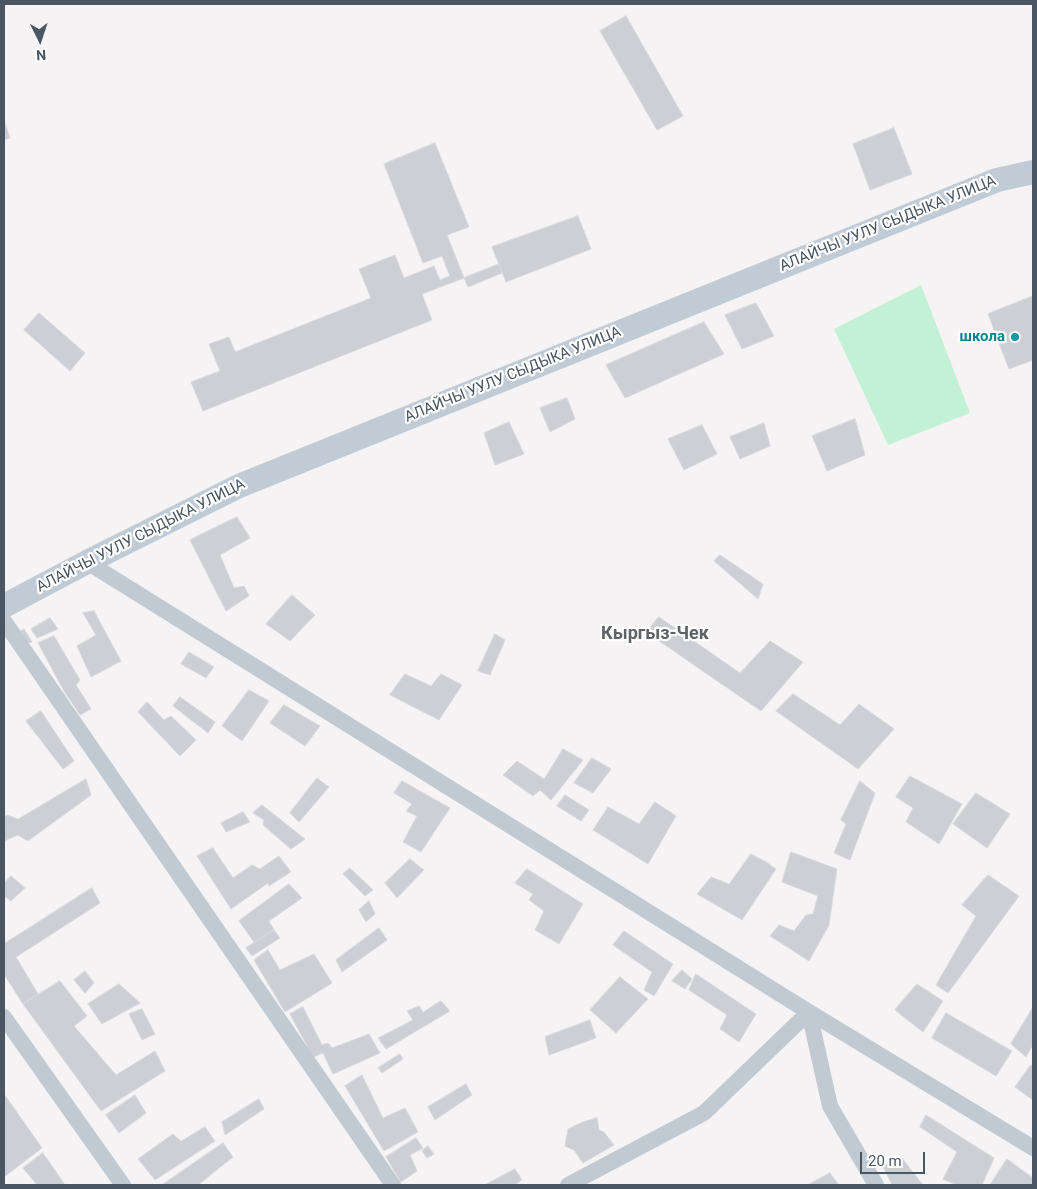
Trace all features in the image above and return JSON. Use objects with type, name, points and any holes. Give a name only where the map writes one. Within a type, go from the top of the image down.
[{"type":"street","name":"АЛАЙЧЫ УУЛУ СЫДЫКА УЛИЦА","points":[[4,606],[239,486],[997,180],[1033,172]]},
{"type":"street","points":[[87,562],[809,1012],[1033,1148]]},
{"type":"street","points":[[4,621],[393,1185]]},
{"type":"street","points":[[568,1185],[704,1113],[809,1012]]},
{"type":"street","points":[[809,1012],[830,1106],[876,1185]]},
{"type":"street","points":[[4,1017],[123,1185]]},
{"type":"green space","points":[[921,285],[970,413],[888,445],[834,329]]},
{"type":"building","points":[[626,16],[683,116],[657,130],[600,31]]},
{"type":"building","points":[[4,120],[10,138],[4,140]]},
{"type":"building","points":[[894,128],[912,174],[870,190],[853,144]]},
{"type":"building","points":[[435,143],[469,227],[447,235],[464,278],[422,294],[432,320],[203,411],[191,382],[220,371],[209,344],[229,337],[235,352],[371,298],[359,269],[395,255],[404,278],[434,266],[440,280],[450,276],[442,256],[423,263],[384,164]]},
{"type":"building","points":[[578,216],[591,249],[506,282],[492,247]]},
{"type":"building","points":[[499,264],[502,273],[468,287],[464,278]]},
{"type":"building","name":"школа","points":[[1033,296],[1033,360],[1009,369],[988,314]]},
{"type":"building","points":[[756,303],[774,336],[742,349],[725,315]]},
{"type":"building","points":[[39,313],[85,353],[70,371],[24,330]]},
{"type":"building","points":[[704,322],[724,354],[625,398],[606,365]]},
{"type":"building","points":[[567,398],[575,419],[550,432],[540,408]]},
{"type":"building","points":[[855,419],[865,455],[827,471],[812,436]]},
{"type":"building","points":[[509,422],[524,454],[495,465],[484,433]]},
{"type":"building","points":[[764,423],[770,446],[740,459],[730,437]]},
{"type":"building","points":[[702,425],[717,454],[684,470],[668,439]]},
{"type":"building","points":[[237,517],[250,538],[220,555],[234,588],[244,586],[249,596],[226,611],[190,540]]},
{"type":"building","points":[[720,555],[763,584],[758,599],[714,561]]},
{"type":"building","points":[[292,595],[315,615],[290,641],[266,624]]},
{"type":"building","points":[[94,611],[121,661],[91,677],[77,646],[96,635],[83,613]]},
{"type":"building","points":[[659,617],[740,673],[770,641],[803,662],[761,711],[646,632]]},
{"type":"building","points":[[50,618],[58,629],[37,638],[31,629]]},
{"type":"building","points":[[24,629],[32,642],[25,644],[19,633]]},
{"type":"building","points":[[495,634],[505,640],[490,675],[478,671]]},
{"type":"building","points":[[54,636],[80,680],[76,685],[91,709],[80,715],[64,691],[38,643]]},
{"type":"building","points":[[189,652],[214,667],[206,678],[181,664]]},
{"type":"building","points":[[405,674],[431,686],[441,674],[462,685],[439,720],[390,695]]},
{"type":"building","points":[[249,690],[269,701],[242,741],[222,726]]},
{"type":"building","points":[[793,694],[840,725],[859,704],[894,729],[858,769],[776,711]]},
{"type":"building","points":[[180,697],[215,722],[208,733],[173,706]]},
{"type":"building","points":[[147,702],[164,720],[171,716],[196,740],[180,756],[138,712]]},
{"type":"building","points":[[284,705],[320,726],[305,746],[270,723]]},
{"type":"building","points":[[41,711],[74,761],[63,769],[26,721]]},
{"type":"building","points":[[563,749],[583,760],[551,800],[540,790],[533,796],[503,775],[517,761],[544,779]]},
{"type":"building","points":[[592,758],[611,769],[593,793],[574,783]]},
{"type":"building","points":[[910,776],[962,804],[939,844],[906,822],[913,808],[896,797]]},
{"type":"building","points":[[317,778],[329,787],[299,822],[290,813]]},
{"type":"building","points":[[86,779],[91,795],[28,841],[18,835],[4,841],[4,817],[7,815],[18,819]]},
{"type":"building","points":[[402,781],[450,808],[421,852],[403,842],[417,816],[406,811],[412,804],[394,793]]},
{"type":"building","points":[[860,781],[875,793],[850,860],[834,853],[846,824],[841,820]]},
{"type":"building","points":[[976,793],[1010,814],[987,848],[953,824]]},
{"type":"building","points":[[565,795],[589,810],[581,821],[557,806]]},
{"type":"building","points":[[655,802],[676,816],[648,864],[593,830],[608,807],[639,824]]},
{"type":"building","points":[[262,805],[305,839],[291,849],[263,825],[264,820],[253,813]]},
{"type":"building","points":[[243,812],[250,822],[226,832],[221,823]]},
{"type":"building","points":[[213,848],[233,878],[252,865],[260,869],[279,856],[291,872],[269,886],[268,883],[231,909],[197,856]]},
{"type":"building","points":[[791,852],[837,869],[829,925],[809,961],[770,936],[779,925],[794,931],[806,915],[813,914],[818,896],[782,882]]},
{"type":"building","points":[[751,854],[776,869],[742,920],[697,894],[711,877],[729,884]]},
{"type":"building","points":[[410,859],[424,870],[397,898],[385,883]]},
{"type":"building","points":[[350,868],[373,890],[365,896],[343,874]]},
{"type":"building","points":[[527,869],[583,904],[559,944],[535,930],[544,911],[529,900],[533,894],[515,883]]},
{"type":"building","points":[[988,875],[1019,896],[948,993],[936,985],[976,916],[962,905]]},
{"type":"building","points":[[11,876],[25,888],[11,901],[4,896],[4,883]]},
{"type":"building","points":[[289,884],[302,898],[269,921],[274,930],[254,942],[239,921]]},
{"type":"building","points":[[92,888],[100,903],[16,957],[38,994],[23,1004],[4,974],[4,944]]},
{"type":"building","points":[[369,901],[375,914],[366,922],[359,910]]},
{"type":"building","points":[[379,928],[387,940],[342,972],[336,960]]},
{"type":"building","points":[[274,930],[280,938],[252,956],[246,948]]},
{"type":"building","points":[[624,931],[673,964],[654,996],[644,990],[652,972],[613,945]]},
{"type":"building","points":[[268,950],[280,970],[314,954],[332,983],[285,1012],[254,960]]},
{"type":"building","points":[[682,970],[692,979],[685,989],[672,981]]},
{"type":"building","points":[[85,971],[94,983],[85,993],[74,980]]},
{"type":"building","points":[[696,974],[756,1014],[739,1042],[720,1029],[727,1015],[689,990]]},
{"type":"building","points":[[620,977],[648,999],[616,1033],[590,1010]]},
{"type":"building","points":[[60,981],[87,1016],[74,1026],[116,1075],[155,1051],[165,1071],[101,1111],[23,1004]]},
{"type":"building","points":[[119,984],[140,1003],[102,1024],[88,1004]]},
{"type":"building","points":[[917,984],[943,1001],[923,1032],[895,1010]]},
{"type":"building","points":[[441,1001],[450,1011],[386,1049],[378,1038],[413,1020],[407,1011],[419,1006],[423,1012]]},
{"type":"building","points":[[303,1007],[322,1045],[328,1043],[332,1048],[369,1034],[380,1053],[333,1074],[323,1053],[313,1057],[290,1014]]},
{"type":"building","points":[[1033,1007],[1033,1045],[1026,1057],[1011,1044]]},
{"type":"building","points":[[142,1009],[155,1034],[142,1040],[129,1014]]},
{"type":"building","points":[[946,1013],[1012,1051],[996,1076],[932,1038]]},
{"type":"building","points":[[590,1020],[596,1038],[549,1055],[545,1037]]},
{"type":"building","points":[[400,1054],[403,1059],[382,1073],[378,1068]]},
{"type":"building","points":[[1031,1065],[1033,1067],[1033,1100],[1015,1087]]},
{"type":"building","points":[[362,1075],[383,1118],[405,1108],[418,1132],[384,1151],[345,1086]]},
{"type":"building","points":[[466,1084],[472,1095],[435,1120],[428,1107]]},
{"type":"building","points":[[4,1094],[42,1148],[4,1177]]},
{"type":"building","points":[[135,1095],[146,1113],[119,1133],[106,1115]]},
{"type":"building","points":[[259,1099],[264,1109],[225,1135],[222,1122]]},
{"type":"building","points":[[926,1115],[994,1158],[982,1185],[956,1185],[943,1179],[957,1152],[920,1127]]},
{"type":"building","points":[[597,1118],[599,1130],[604,1132],[614,1145],[583,1163],[574,1150],[565,1146],[568,1129]]},
{"type":"building","points":[[205,1127],[215,1141],[155,1180],[138,1159],[173,1134],[181,1141]]},
{"type":"building","points":[[416,1138],[423,1148],[410,1155],[417,1171],[401,1182],[386,1157]]},
{"type":"building","points":[[223,1143],[233,1157],[198,1185],[162,1185]]},
{"type":"building","points":[[428,1146],[434,1154],[427,1158],[422,1151]]},
{"type":"building","points":[[43,1153],[65,1185],[37,1185],[23,1168]]},
{"type":"building","points":[[901,1157],[923,1185],[892,1185],[883,1166]]},
{"type":"building","points":[[1007,1159],[1033,1178],[1033,1185],[990,1185]]},
{"type":"building","points":[[515,1169],[522,1180],[514,1185],[485,1185]]},
{"type":"building","points":[[830,1173],[839,1185],[808,1185]]},
{"type":"place","name":"школа","points":[[1015,337]]},
{"type":"district","name":"Кыргыз-Чек","points":[[655,634]]}]
